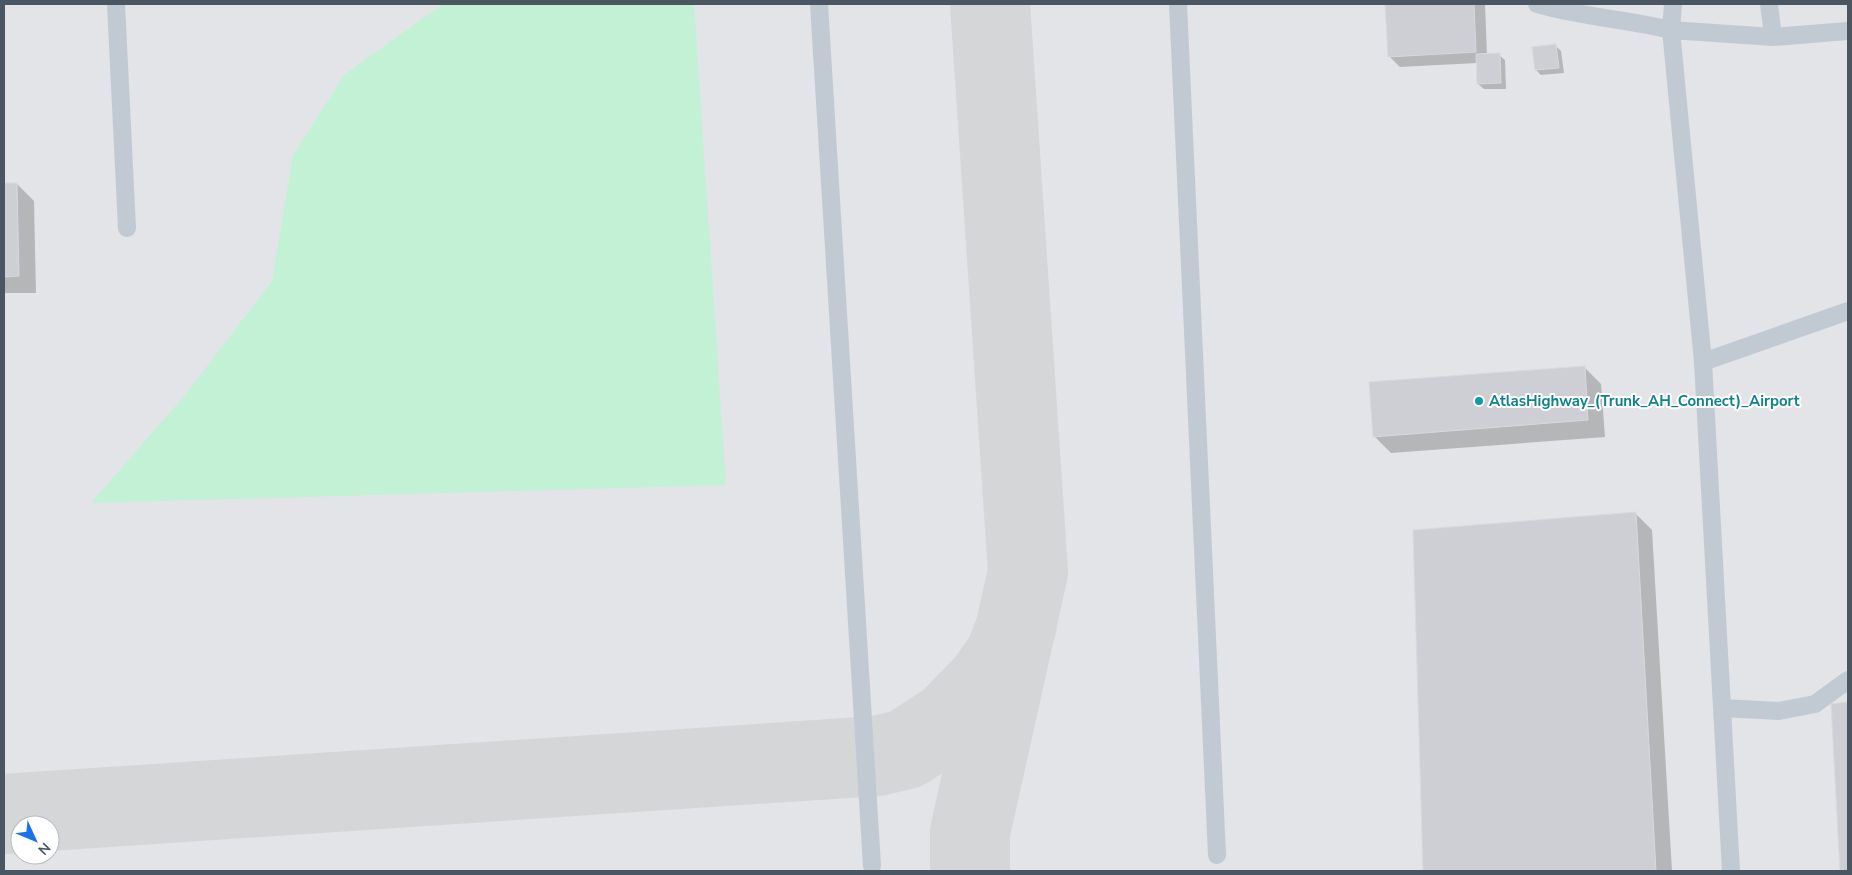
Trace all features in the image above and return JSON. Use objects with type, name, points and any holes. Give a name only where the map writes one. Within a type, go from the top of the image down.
[{"type":"lane","points":[[116,4],[120,131],[127,228]]},
{"type":"lane","points":[[819,4],[872,866]]},
{"type":"lane","points":[[1178,4],[1217,855]]},
{"type":"lane","points":[[1536,4],[1555,10],[1632,20],[1671,30],[1773,37],[1848,31]]},
{"type":"lane","points":[[1673,4],[1671,30],[1703,362],[1731,871]]},
{"type":"lane","points":[[1769,4],[1773,37]]},
{"type":"lane","points":[[1703,362],[1848,311]]},
{"type":"lane","points":[[1722,708],[1779,711],[1815,704],[1848,680]]},
{"type":"shaded area","points":[[4,4],[1848,4],[1848,871],[4,871]]},
{"type":"green space","points":[[443,4],[694,4],[726,485],[91,503],[186,394],[272,281],[293,155],[345,74]]},
{"type":"building","points":[[1385,4],[1474,4],[1476,52],[1388,57]]},
{"type":"building","points":[[1556,44],[1559,68],[1535,70],[1532,47]]},
{"type":"building","points":[[1500,53],[1501,83],[1477,84],[1476,54]]},
{"type":"building","points":[[4,183],[17,183],[19,276],[4,277]]},
{"type":"building","name":"AtlasHighway_(Trunk_AH_Connect)_Airport","points":[[1585,366],[1588,420],[1373,437],[1369,382]]},
{"type":"building","points":[[1636,512],[1656,871],[1423,871],[1413,530]]},
{"type":"building","points":[[1848,702],[1848,871],[1840,871],[1831,704]]},
{"type":"taxiway","points":[[970,871],[970,832],[1028,572],[990,4]]},
{"type":"taxiway","points":[[4,814],[877,756],[906,749],[949,721],[986,683],[1005,656],[1017,625]]},
{"type":"place","name":"AtlasHighway_(Trunk_AH_Connect)_Airport","points":[[1479,401]]}]
